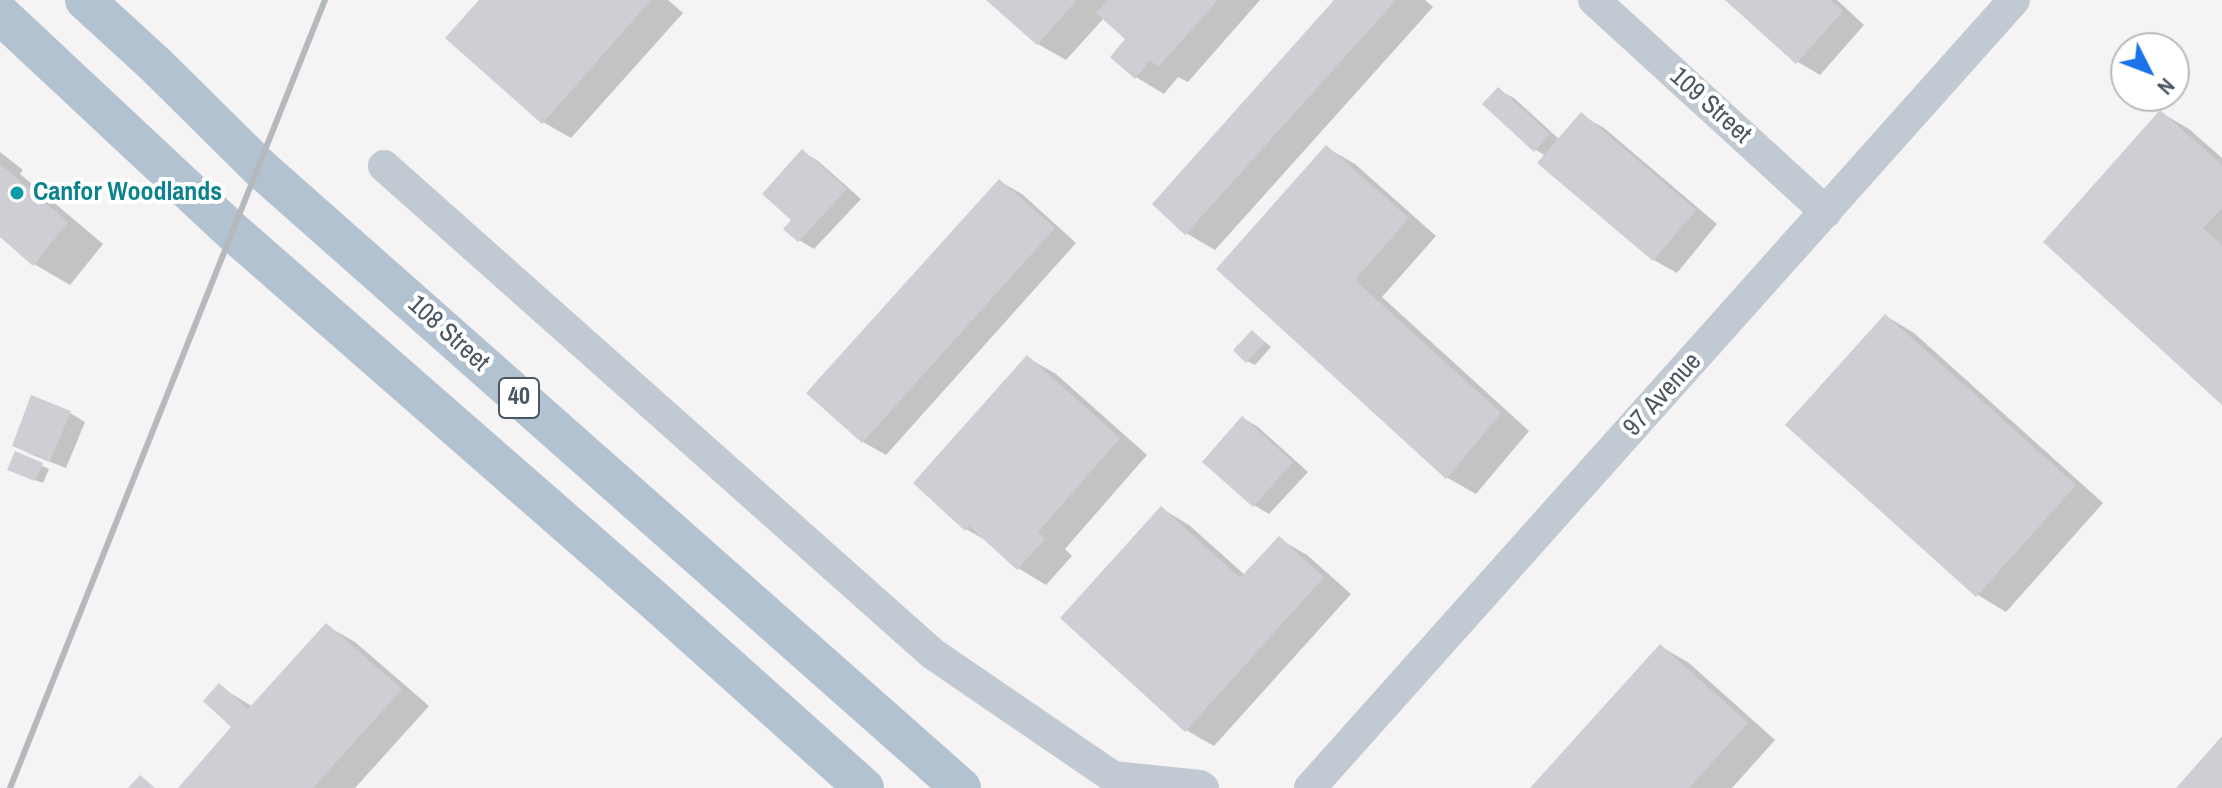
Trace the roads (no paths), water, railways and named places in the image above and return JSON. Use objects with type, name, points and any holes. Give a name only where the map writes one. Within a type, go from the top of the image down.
[{"type":"main road","name":"108 Street","points":[[85,0],[260,168],[961,788]]},
{"type":"main road","name":"40","points":[[0,14],[233,232],[864,788]]},
{"type":"street","name":"109 Street","points":[[1594,0],[1826,212]]},
{"type":"street","name":"97 Avenue","points":[[1310,788],[2014,0]]},
{"type":"street","points":[[384,166],[933,654],[1113,777],[1203,788]]},
{"type":"railway","points":[[10,788],[325,0]]},
{"type":"place","name":"Canfor Woodlands","points":[[17,193]]}]
